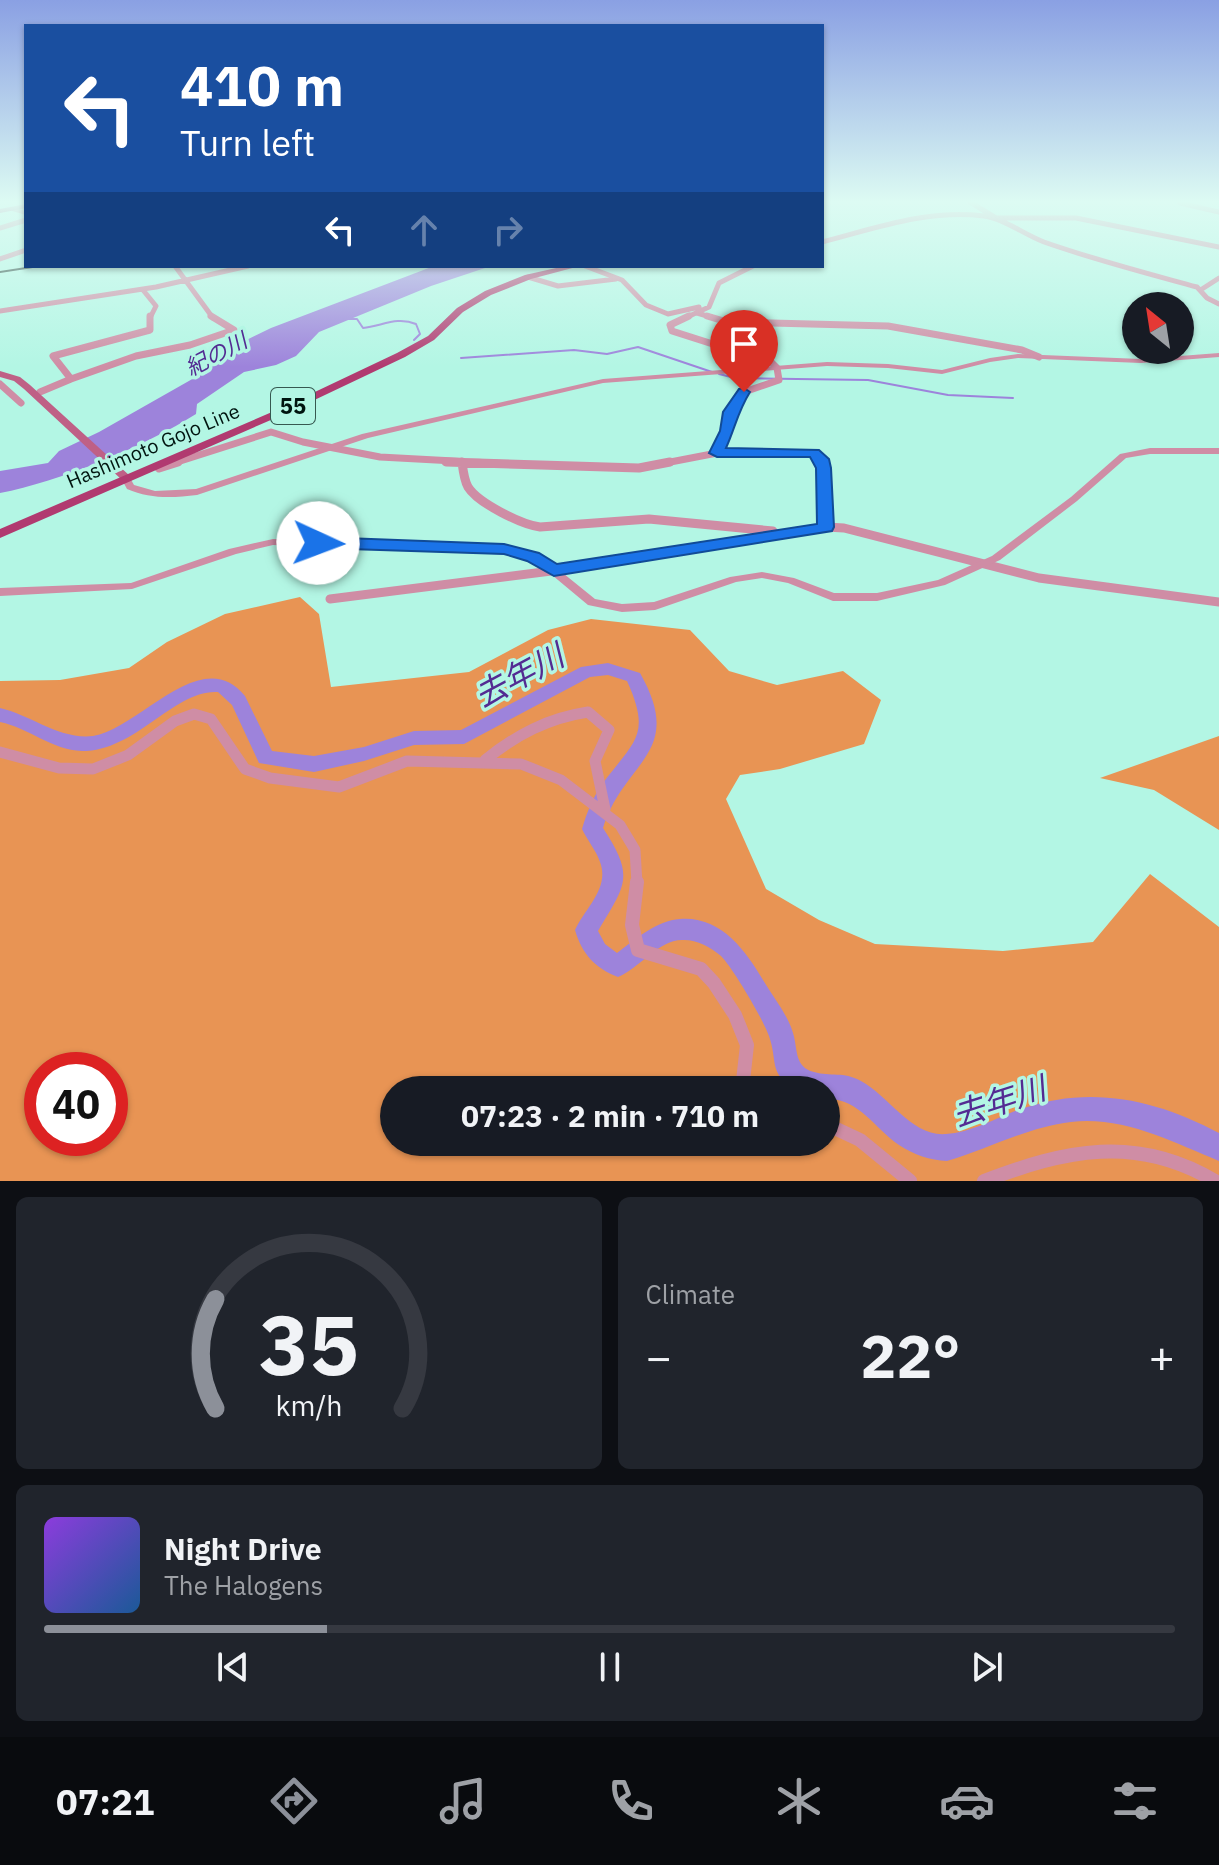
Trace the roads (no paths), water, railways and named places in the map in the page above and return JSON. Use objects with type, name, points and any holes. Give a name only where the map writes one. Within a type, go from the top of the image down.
[{"type":"main road","name":"Hashimoto Gojo Line","points":[[0,534],[122,473],[145,470],[283,411],[410,350],[431,338],[475,300],[528,277],[567,268]]},
{"type":"main road","points":[[0,374],[17,379],[39,395],[122,473]]},
{"type":"street","points":[[1087,257],[1202,289],[1207,298],[1219,304]]},
{"type":"street","points":[[39,395],[71,379],[136,356],[190,345],[234,330],[227,329],[210,314],[177,268]]},
{"type":"street","points":[[0,311],[101,293],[143,290],[240,268]]},
{"type":"street","points":[[590,268],[622,280],[646,305],[668,314],[701,307],[712,300]]},
{"type":"street","points":[[717,453],[736,400],[744,392],[779,380],[777,368],[772,363],[670,328],[674,323],[709,307],[719,283],[749,268]]},
{"type":"street","points":[[528,277],[558,286],[616,279]]},
{"type":"street","points":[[1202,289],[1219,278]]},
{"type":"street","points":[[71,379],[53,356],[150,330],[150,315],[156,306],[143,290]]},
{"type":"street","points":[[697,313],[727,322],[888,326],[1022,350],[1039,357]]},
{"type":"street","points":[[122,473],[130,487],[144,492],[174,495],[197,492],[414,424],[603,381],[849,364],[942,372],[1002,358],[1141,361],[1219,355]]},
{"type":"street","points":[[0,384],[22,400]]},
{"type":"street","points":[[145,470],[271,432],[380,457],[462,462],[639,468],[717,453],[814,453],[821,459],[824,468],[826,527]]},
{"type":"street","points":[[0,592],[132,586],[233,551],[273,542],[504,549],[533,557],[592,602],[639,608],[655,606],[734,579],[762,575],[790,580],[833,597],[877,597],[941,583],[983,565],[1074,499],[1123,456],[1150,451],[1219,451]]},
{"type":"street","points":[[462,462],[466,484],[473,493],[524,525],[580,525],[649,519],[792,533]]},
{"type":"street","points":[[330,599],[419,590],[826,527],[844,528],[983,565],[1061,581],[1219,602]]},
{"type":"street","points":[[485,760],[509,740],[533,726],[568,714],[588,712],[609,730],[595,761],[605,809]]},
{"type":"street","points":[[0,752],[49,767],[79,771],[100,769],[136,751],[175,721],[200,714],[217,725],[235,759],[254,775],[340,787],[400,763],[485,760],[543,770],[586,801],[605,809],[620,823],[635,851],[637,869],[630,935],[638,950],[701,969],[714,983],[735,1015],[747,1045],[744,1076]]},
{"type":"street","points":[[840,1127],[859,1137],[910,1181]]},
{"type":"street","points":[[984,1181],[1052,1160],[1103,1149],[1156,1153],[1215,1181]]},
{"type":"waterway","points":[[346,319],[357,319],[363,328],[396,321],[416,324],[420,334],[414,340]]},
{"type":"waterway","points":[[461,358],[574,350],[607,354],[638,347],[712,372]]},
{"type":"waterway","points":[[719,374],[735,378],[868,380],[948,395],[1013,398]]},
{"type":"waterway","name":"去年川","points":[[0,715],[67,741],[92,743],[127,731],[193,689],[221,686],[239,700],[266,758],[314,764],[364,754],[414,738],[464,737],[587,671],[608,669],[634,677],[646,703],[649,725],[645,742],[599,807],[592,829],[604,847],[614,872],[610,891],[586,930],[601,955],[618,966],[656,938],[680,929],[707,934],[729,949],[744,970],[781,1033],[786,1067],[808,1084],[844,1087],[854,1091],[908,1135],[932,1147],[947,1148],[1040,1116],[1087,1108],[1126,1113],[1169,1125],[1219,1148]]},
{"type":"railway","points":[[0,272],[26,268]]},
{"type":"water label","name":"紀の川","points":[[216,354]]}]
